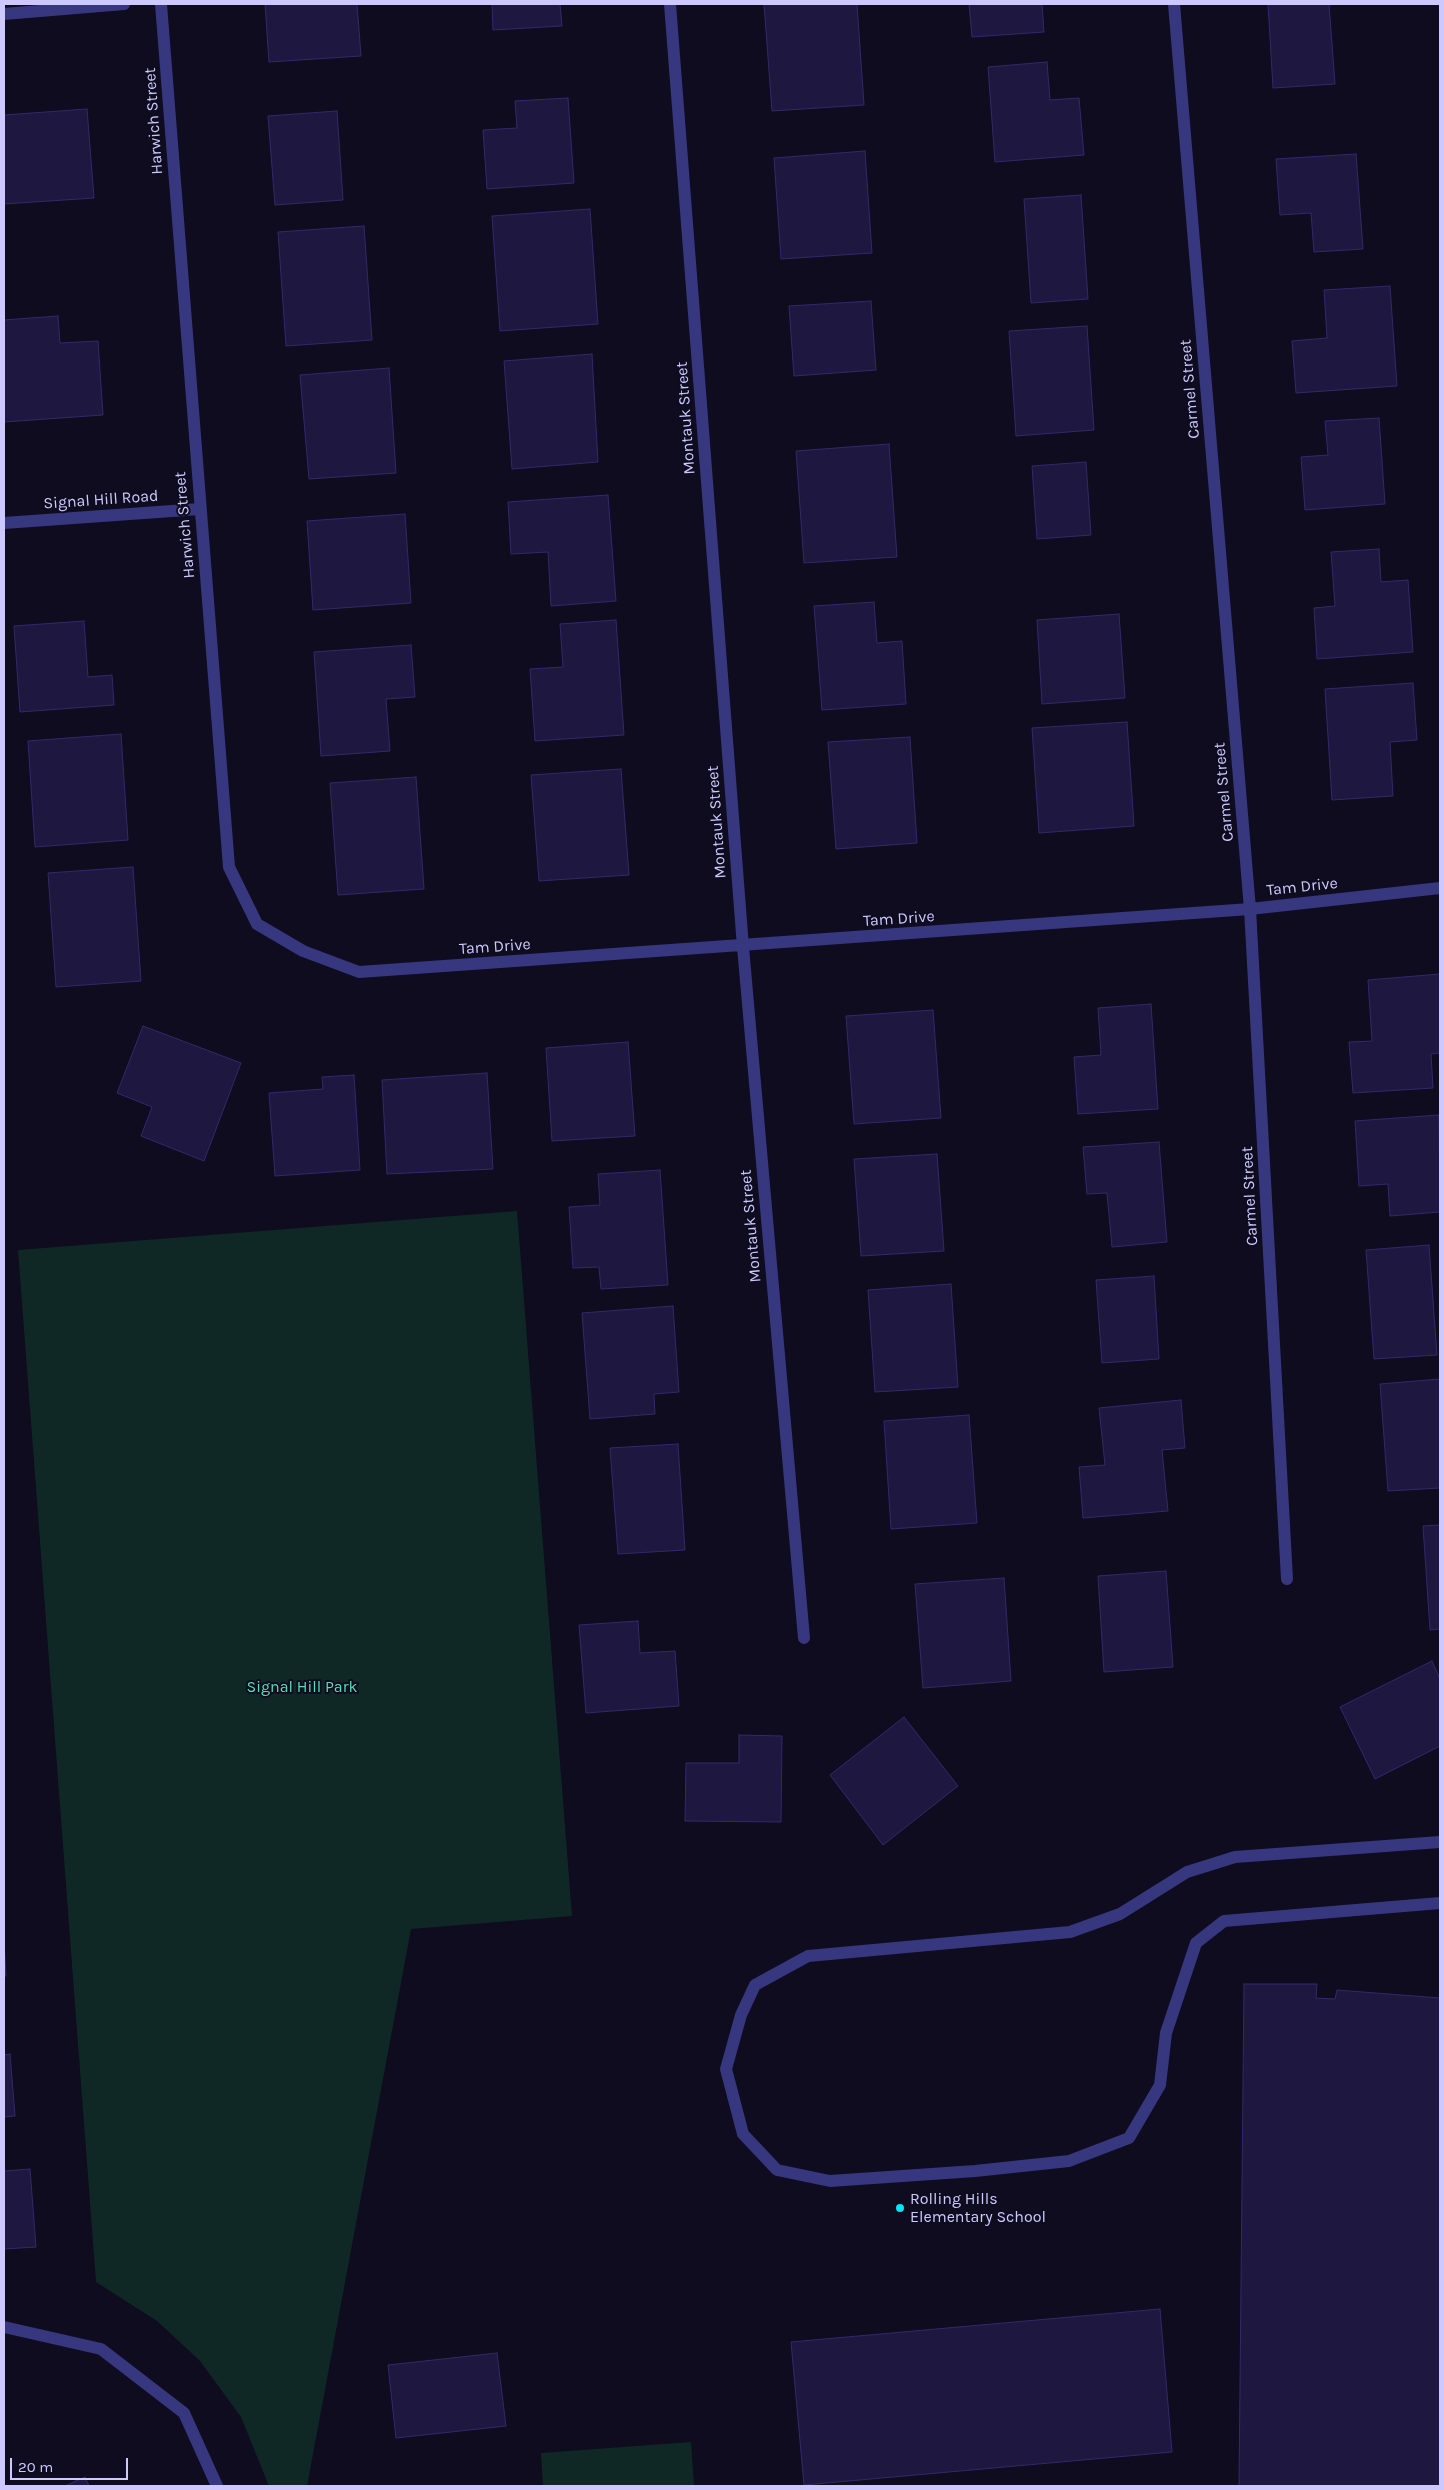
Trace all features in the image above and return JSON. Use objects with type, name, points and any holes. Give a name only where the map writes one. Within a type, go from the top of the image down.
[{"type":"street","points":[[4,14],[124,4]]},
{"type":"street","name":"Harwich Street","points":[[161,4],[229,867],[257,924],[303,951],[359,972]]},
{"type":"street","name":"Montauk Street","points":[[670,4],[743,947],[804,1638]]},
{"type":"street","name":"Carmel Street","points":[[1174,4],[1250,910],[1287,1579]]},
{"type":"street","name":"Signal Hill Road","points":[[4,523],[200,509]]},
{"type":"street","name":"Tam Drive","points":[[359,972],[743,947],[1250,910],[1440,888]]},
{"type":"street","points":[[1440,1842],[1235,1858],[1187,1872],[1120,1914],[1070,1932],[808,1956],[755,1985],[741,2015],[726,2069],[743,2134],[778,2170],[830,2181],[975,2171],[1069,2161],[1129,2138],[1160,2084],[1166,2033],[1196,1943],[1224,1921],[1440,1903]]},
{"type":"street","points":[[4,2327],[102,2349],[184,2412],[217,2486]]},
{"type":"green space","name":"Signal Hill Park","points":[[517,1211],[572,1916],[411,1929],[307,2486],[269,2486],[241,2417],[200,2361],[157,2321],[96,2282],[18,1250]]},
{"type":"green space","points":[[691,2442],[694,2486],[543,2486],[541,2453]]},
{"type":"building","points":[[265,4],[357,4],[361,56],[269,62]]},
{"type":"building","points":[[492,4],[560,4],[562,26],[493,30]]},
{"type":"building","points":[[764,4],[857,4],[864,105],[772,111]]},
{"type":"building","points":[[969,4],[1042,4],[1044,32],[972,37]]},
{"type":"building","points":[[1268,4],[1329,4],[1335,84],[1273,88]]},
{"type":"building","points":[[1047,62],[1050,100],[1079,98],[1084,155],[995,162],[988,67]]},
{"type":"building","points":[[568,98],[574,183],[487,189],[483,130],[517,128],[515,101]]},
{"type":"building","points":[[87,109],[94,198],[4,204],[4,115]]},
{"type":"building","points":[[337,111],[343,200],[275,205],[268,116]]},
{"type":"building","points":[[865,151],[872,253],[781,259],[774,158]]},
{"type":"building","points":[[1356,154],[1363,249],[1314,252],[1311,213],[1280,215],[1276,159]]},
{"type":"building","points":[[1081,195],[1088,299],[1031,303],[1024,199]]},
{"type":"building","points":[[590,209],[598,324],[500,331],[492,216]]},
{"type":"building","points":[[364,226],[372,340],[286,346],[278,232]]},
{"type":"building","points":[[1390,286],[1397,386],[1296,393],[1292,341],[1327,338],[1324,290]]},
{"type":"building","points":[[871,301],[876,370],[794,376],[789,306]]},
{"type":"building","points":[[58,316],[60,343],[98,341],[103,415],[4,422],[4,320]]},
{"type":"building","points":[[1087,326],[1094,430],[1016,436],[1009,331]]},
{"type":"building","points":[[592,354],[598,462],[512,469],[504,361]]},
{"type":"building","points":[[389,368],[396,473],[309,479],[300,375]]},
{"type":"building","points":[[1379,418],[1385,504],[1305,510],[1301,457],[1328,455],[1325,421]]},
{"type":"building","points":[[889,444],[897,557],[804,563],[796,451]]},
{"type":"building","points":[[1086,462],[1091,535],[1037,539],[1032,466]]},
{"type":"building","points":[[608,495],[616,601],[551,606],[548,552],[511,554],[508,502]]},
{"type":"building","points":[[405,514],[411,603],[313,610],[307,521]]},
{"type":"building","points":[[1379,549],[1381,582],[1408,580],[1413,652],[1317,659],[1314,608],[1335,606],[1331,552]]},
{"type":"building","points":[[874,602],[877,643],[902,641],[906,704],[822,710],[814,606]]},
{"type":"building","points":[[1119,614],[1125,698],[1042,704],[1037,620]]},
{"type":"building","points":[[616,620],[624,735],[535,741],[530,669],[563,667],[560,624]]},
{"type":"building","points":[[84,621],[88,677],[112,675],[114,705],[20,712],[14,626]]},
{"type":"building","points":[[411,645],[415,697],[386,699],[390,751],[321,756],[314,652]]},
{"type":"building","points":[[1413,683],[1417,740],[1390,742],[1393,796],[1332,800],[1325,689]]},
{"type":"building","points":[[1127,722],[1134,826],[1039,833],[1032,728]]},
{"type":"building","points":[[121,734],[128,840],[35,847],[28,741]]},
{"type":"building","points":[[910,737],[917,843],[836,849],[828,742]]},
{"type":"building","points":[[621,769],[629,875],[539,881],[531,775]]},
{"type":"building","points":[[416,777],[424,889],[338,895],[330,783]]},
{"type":"building","points":[[133,867],[141,981],[56,987],[48,873]]},
{"type":"building","points":[[1440,974],[1440,1053],[1431,1054],[1433,1088],[1353,1093],[1349,1042],[1372,1041],[1368,980]]},
{"type":"building","points":[[1151,1004],[1158,1109],[1078,1114],[1074,1057],[1101,1055],[1098,1008]]},
{"type":"building","points":[[933,1010],[941,1118],[854,1124],[846,1016]]},
{"type":"building","points":[[143,1026],[241,1063],[204,1161],[141,1136],[152,1107],[117,1093]]},
{"type":"building","points":[[628,1042],[635,1136],[552,1141],[546,1048]]},
{"type":"building","points":[[487,1073],[493,1169],[387,1174],[382,1080]]},
{"type":"building","points":[[354,1075],[360,1170],[275,1176],[269,1093],[323,1089],[322,1077]]},
{"type":"building","points":[[1439,1115],[1440,1212],[1390,1216],[1388,1184],[1359,1186],[1355,1121]]},
{"type":"building","points":[[1159,1142],[1167,1242],[1112,1247],[1107,1193],[1087,1194],[1083,1147]]},
{"type":"building","points":[[937,1154],[944,1251],[861,1256],[854,1159]]},
{"type":"building","points":[[660,1170],[668,1285],[601,1289],[599,1267],[573,1268],[569,1207],[600,1205],[598,1174]]},
{"type":"building","points":[[1429,1245],[1437,1355],[1374,1359],[1366,1250]]},
{"type":"building","points":[[1154,1276],[1159,1359],[1102,1363],[1096,1280]]},
{"type":"building","points":[[951,1284],[958,1387],[875,1392],[868,1290]]},
{"type":"building","points":[[673,1306],[679,1392],[654,1394],[655,1414],[590,1419],[582,1313]]},
{"type":"building","points":[[1440,1379],[1440,1488],[1388,1491],[1380,1384]]},
{"type":"building","points":[[1181,1400],[1185,1448],[1162,1450],[1168,1511],[1083,1518],[1079,1467],[1105,1465],[1099,1408]]},
{"type":"building","points":[[969,1415],[977,1523],[891,1529],[884,1421]]},
{"type":"building","points":[[678,1444],[685,1550],[618,1554],[610,1448]]},
{"type":"building","points":[[1440,1525],[1440,1629],[1430,1630],[1423,1526]]},
{"type":"building","points":[[1166,1571],[1173,1667],[1104,1672],[1098,1576]]},
{"type":"building","points":[[1004,1578],[1011,1681],[923,1688],[915,1584]]},
{"type":"building","points":[[638,1621],[640,1653],[675,1651],[679,1706],[586,1713],[579,1625]]},
{"type":"building","points":[[1432,1661],[1440,1679],[1440,1746],[1375,1779],[1340,1707]]},
{"type":"building","points":[[904,1717],[958,1786],[883,1845],[830,1775]]},
{"type":"building","points":[[739,1735],[782,1736],[781,1822],[685,1821],[686,1763],[739,1763]]},
{"type":"building","points":[[4,1941],[6,1976],[4,1976]]},
{"type":"building","points":[[1244,1984],[1317,1984],[1316,1998],[1335,1999],[1337,1990],[1440,1998],[1440,2486],[1239,2486]]},
{"type":"building","points":[[10,2054],[15,2116],[4,2117],[4,2055]]},
{"type":"building","points":[[30,2169],[36,2247],[4,2249],[4,2171]]},
{"type":"building","points":[[1160,2309],[1172,2452],[804,2485],[791,2342]]},
{"type":"building","points":[[497,2353],[506,2426],[396,2438],[388,2365]]},
{"type":"building","points":[[85,2477],[89,2486],[65,2486]]},
{"type":"place","name":"Rolling Hills Elementary School","points":[[900,2208]]}]
